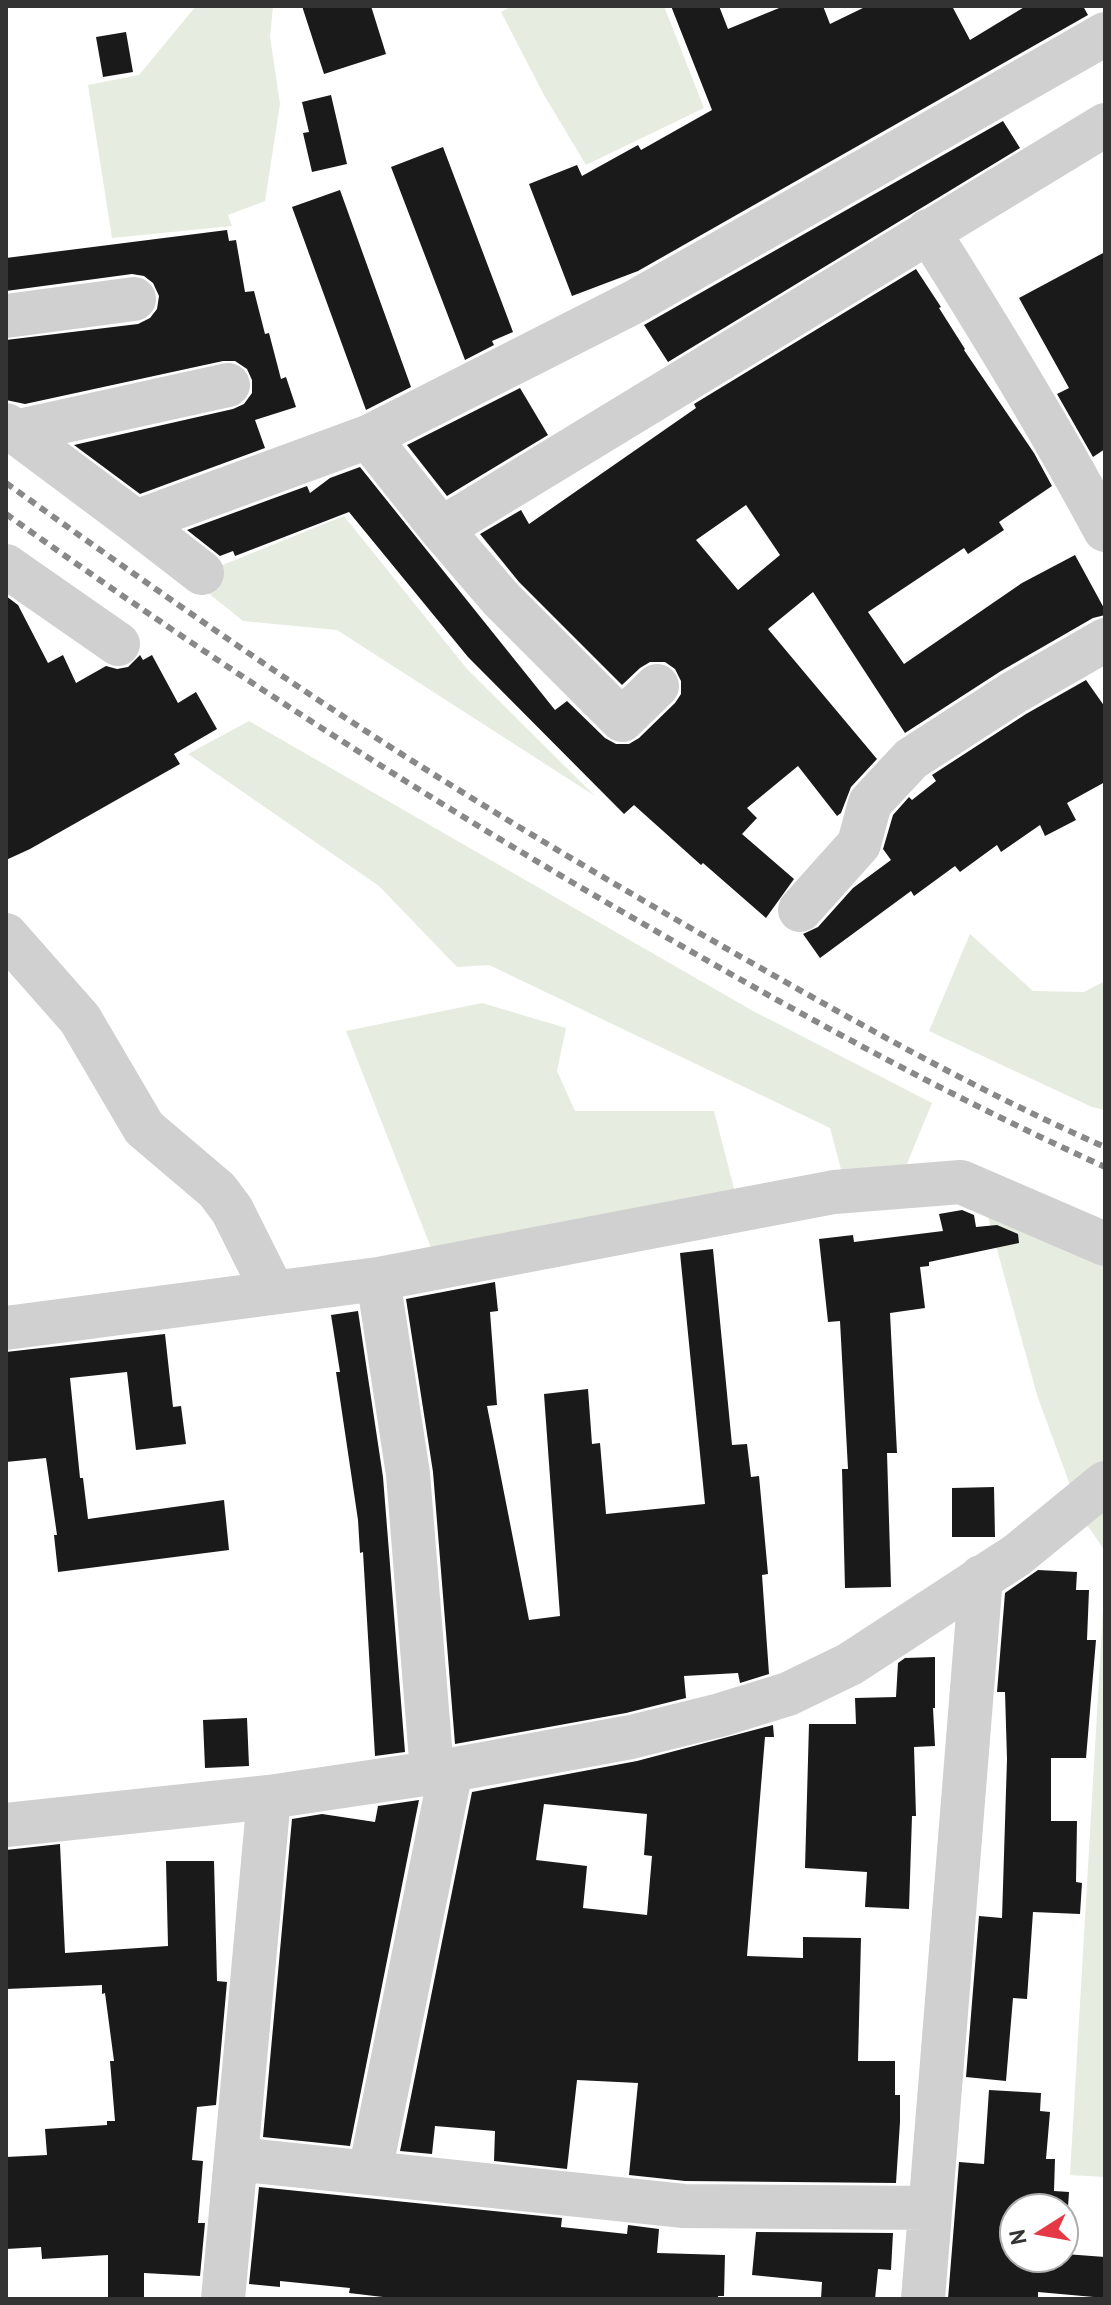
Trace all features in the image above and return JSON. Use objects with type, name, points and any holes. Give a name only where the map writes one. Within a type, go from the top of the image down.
[{"type":"street","points":[[136,522],[368,437],[636,301],[1105,34]]},
{"type":"street","points":[[441,529],[1105,125]]},
{"type":"street","points":[[928,231],[1044,420],[1105,530]]},
{"type":"street","points":[[6,316],[134,299]]},
{"type":"street","points":[[11,428],[228,385]]},
{"type":"street","points":[[11,428],[202,573]]},
{"type":"street","points":[[368,437],[501,599],[622,720],[657,686]]},
{"type":"street","points":[[6,566],[118,644]]},
{"type":"street","points":[[800,910],[859,844],[870,803],[911,759],[1013,693],[1105,640]]},
{"type":"street","points":[[6,935],[80,1019],[144,1128],[217,1190],[232,1210],[273,1292]]},
{"type":"street","points":[[6,1328],[378,1279],[834,1192],[961,1182],[1105,1244]]},
{"type":"street","points":[[370,2172],[442,1771],[408,1474],[378,1279]]},
{"type":"street","points":[[6,1825],[269,1797],[442,1771],[631,1737],[788,1694],[850,1664],[1017,1555],[1105,1483]]},
{"type":"street","points":[[923,2299],[981,1577]]},
{"type":"street","points":[[223,2299],[269,1797]]},
{"type":"street","points":[[236,2159],[684,2206],[930,2208]]},
{"type":"shaded area","points":[[196,6],[273,6],[270,37],[280,104],[265,201],[228,215],[232,226],[112,238],[88,85],[139,75]]},
{"type":"shaded area","points":[[512,6],[664,6],[704,108],[586,165],[544,95],[501,12]]},
{"type":"shaded area","points":[[344,516],[467,669],[595,796],[337,630],[243,621],[207,592],[220,566]]},
{"type":"shaded area","points":[[249,721],[753,1011],[932,1103],[906,1166],[842,1173],[830,1128],[489,965],[457,967],[379,886],[188,754]]},
{"type":"shaded area","points":[[970,934],[1033,991],[1084,992],[1105,981],[1105,1110],[1092,1107],[929,1031]]},
{"type":"shaded area","points":[[482,1003],[566,1028],[557,1071],[575,1111],[714,1111],[737,1200],[435,1258],[346,1031]]},
{"type":"shaded area","points":[[985,1206],[1105,1264],[1105,1466],[1074,1496],[1037,1395]]},
{"type":"shaded area","points":[[1105,1502],[1105,1551],[1083,1519]]},
{"type":"shaded area","points":[[1105,1610],[1105,2177],[1070,2175]]},
{"type":"building","points":[[302,6],[371,6],[386,54],[324,74]]},
{"type":"building","points":[[671,6],[719,6],[728,29],[784,6],[823,6],[830,24],[867,6],[952,6],[970,40],[1026,6],[1083,6],[1088,15],[638,271],[572,296],[529,184],[577,165],[582,176],[638,145],[641,150],[712,110]]},
{"type":"building","points":[[126,32],[133,72],[103,77],[96,37]]},
{"type":"building","points":[[331,95],[347,164],[312,172],[303,133],[309,132],[302,102]]},
{"type":"building","points":[[1003,121],[1020,148],[668,362],[644,325]]},
{"type":"building","points":[[443,147],[513,332],[492,341],[494,345],[465,360],[391,167]]},
{"type":"building","points":[[340,190],[411,387],[366,410],[292,207]]},
{"type":"building","points":[[227,230],[229,241],[236,240],[245,292],[254,291],[281,379],[286,377],[296,407],[255,420],[265,448],[140,494],[74,445],[244,404],[252,393],[252,380],[247,369],[235,361],[223,361],[25,404],[6,400],[6,340],[138,324],[150,318],[157,309],[159,296],[153,283],[144,276],[132,274],[6,291],[6,258]]},
{"type":"building","points":[[1105,252],[1105,449],[1093,457],[1057,394],[1069,388],[1019,298]]},
{"type":"building","points":[[916,269],[1052,486],[999,522],[1004,530],[968,554],[964,548],[868,612],[904,664],[1022,583],[1075,555],[1105,610],[1105,615],[1093,618],[1001,671],[905,733],[813,592],[768,629],[877,759],[851,787],[837,816],[798,766],[747,808],[757,818],[742,834],[794,879],[766,918],[634,805],[624,814],[468,657],[349,512],[235,556],[233,551],[220,556],[187,530],[307,486],[310,493],[330,478],[360,467],[555,710],[567,701],[605,738],[616,744],[629,744],[639,738],[681,694],[681,681],[675,669],[665,662],[650,662],[622,685],[519,582],[480,534],[521,510],[529,524],[696,408],[694,404]],"holes":[[[746,505],[780,555],[738,590],[696,540]]]},
{"type":"building","points":[[520,388],[548,435],[447,496],[407,445]]},
{"type":"building","points":[[6,596],[18,605],[48,663],[63,655],[76,683],[106,666],[117,669],[128,667],[140,655],[143,660],[152,655],[178,703],[196,692],[217,729],[174,754],[180,764],[6,860]]},
{"type":"building","points":[[1086,680],[1105,707],[1105,782],[1067,803],[1076,820],[1045,836],[1040,825],[1001,852],[997,845],[960,872],[955,866],[914,896],[911,891],[820,958],[803,934],[818,927],[853,888],[891,860],[883,849],[893,815],[909,797],[912,800],[936,781],[932,775],[1026,714]]},
{"type":"building","points":[[962,1210],[974,1215],[976,1227],[997,1225],[1018,1234],[1019,1243],[929,1262],[929,1266],[920,1267],[925,1308],[890,1313],[897,1453],[887,1453],[891,1587],[845,1588],[842,1469],[848,1469],[840,1321],[828,1322],[819,1239],[853,1235],[854,1242],[943,1231],[939,1214]]},
{"type":"building","points":[[713,1249],[732,1445],[747,1444],[751,1477],[759,1476],[768,1574],[762,1575],[769,1674],[740,1683],[738,1673],[684,1676],[686,1698],[626,1713],[455,1744],[433,1472],[406,1299],[495,1282],[498,1311],[490,1312],[497,1405],[487,1406],[529,1620],[560,1616],[544,1394],[588,1389],[592,1444],[600,1443],[606,1514],[705,1504],[680,1253]]},
{"type":"building","points":[[358,1311],[383,1477],[405,1752],[375,1756],[363,1552],[360,1553],[331,1315]]},
{"type":"building","points":[[165,1334],[173,1407],[181,1406],[186,1444],[136,1450],[127,1372],[70,1378],[80,1478],[83,1478],[88,1519],[224,1500],[229,1550],[58,1572],[54,1535],[57,1535],[46,1458],[6,1462],[6,1352]]},
{"type":"building","points":[[994,1487],[995,1537],[952,1537],[952,1488]]},
{"type":"building","points":[[1038,1570],[1077,1572],[1076,1590],[1089,1590],[1087,1640],[1096,1640],[1086,1758],[1051,1758],[1051,1821],[1077,1821],[1076,1882],[1082,1883],[1080,1914],[1033,1912],[1027,1999],[1013,1998],[1006,2081],[966,2077],[979,1916],[1002,1918],[1007,1759],[1005,1692],[997,1692],[1005,1593]]},
{"type":"building","points":[[935,1657],[935,1746],[914,1747],[916,1816],[912,1816],[909,1909],[865,1907],[867,1872],[805,1868],[809,1724],[856,1724],[855,1698],[896,1697],[898,1663],[905,1658]]},
{"type":"building","points":[[247,1718],[249,1766],[205,1768],[203,1720]]},
{"type":"building","points":[[773,1725],[774,1737],[765,1737],[747,1956],[803,1958],[803,1937],[861,1938],[858,2061],[895,2061],[895,2095],[900,2095],[896,2183],[685,2181],[629,2175],[638,2083],[577,2080],[567,2169],[494,2161],[495,2131],[435,2126],[432,2154],[400,2151],[472,1792],[637,1761]],"holes":[[[544,1804],[647,1814],[644,1855],[652,1856],[647,1915],[583,1908],[587,1866],[536,1860]]]},
{"type":"building","points":[[419,1800],[350,2146],[263,2137],[292,1819],[322,1814],[375,1822],[378,1806]]},
{"type":"building","points":[[60,1844],[65,1953],[168,1946],[166,1861],[214,1861],[217,1981],[227,1982],[216,2105],[197,2107],[192,2160],[203,2161],[198,2223],[205,2223],[200,2276],[144,2273],[144,2299],[108,2299],[108,2255],[42,2259],[41,2247],[6,2249],[6,2157],[47,2155],[45,2129],[107,2125],[107,2121],[115,2121],[110,2061],[114,2061],[102,1985],[6,1989],[6,1850]]},
{"type":"building","points":[[989,2090],[1041,2093],[1040,2111],[1050,2112],[1046,2159],[1055,2159],[1054,2191],[1069,2193],[999,2193],[999,2273],[1079,2273],[1079,2255],[1105,2257],[1105,2298],[1038,2292],[1038,2299],[948,2299],[959,2162],[984,2164]]},
{"type":"building","points":[[259,2187],[562,2218],[561,2227],[627,2234],[628,2225],[659,2229],[657,2253],[725,2255],[724,2296],[718,2296],[718,2299],[400,2299],[349,2293],[350,2288],[280,2281],[280,2287],[249,2284]]},
{"type":"building","points":[[756,2232],[893,2233],[891,2270],[878,2269],[875,2299],[821,2299],[822,2282],[752,2275]]},
{"type":"railway","points":[[6,483],[293,683],[527,832],[863,1026],[959,1077],[1105,1147]]},
{"type":"railway","points":[[6,514],[328,732],[577,885],[880,1056],[1105,1167]]}]
